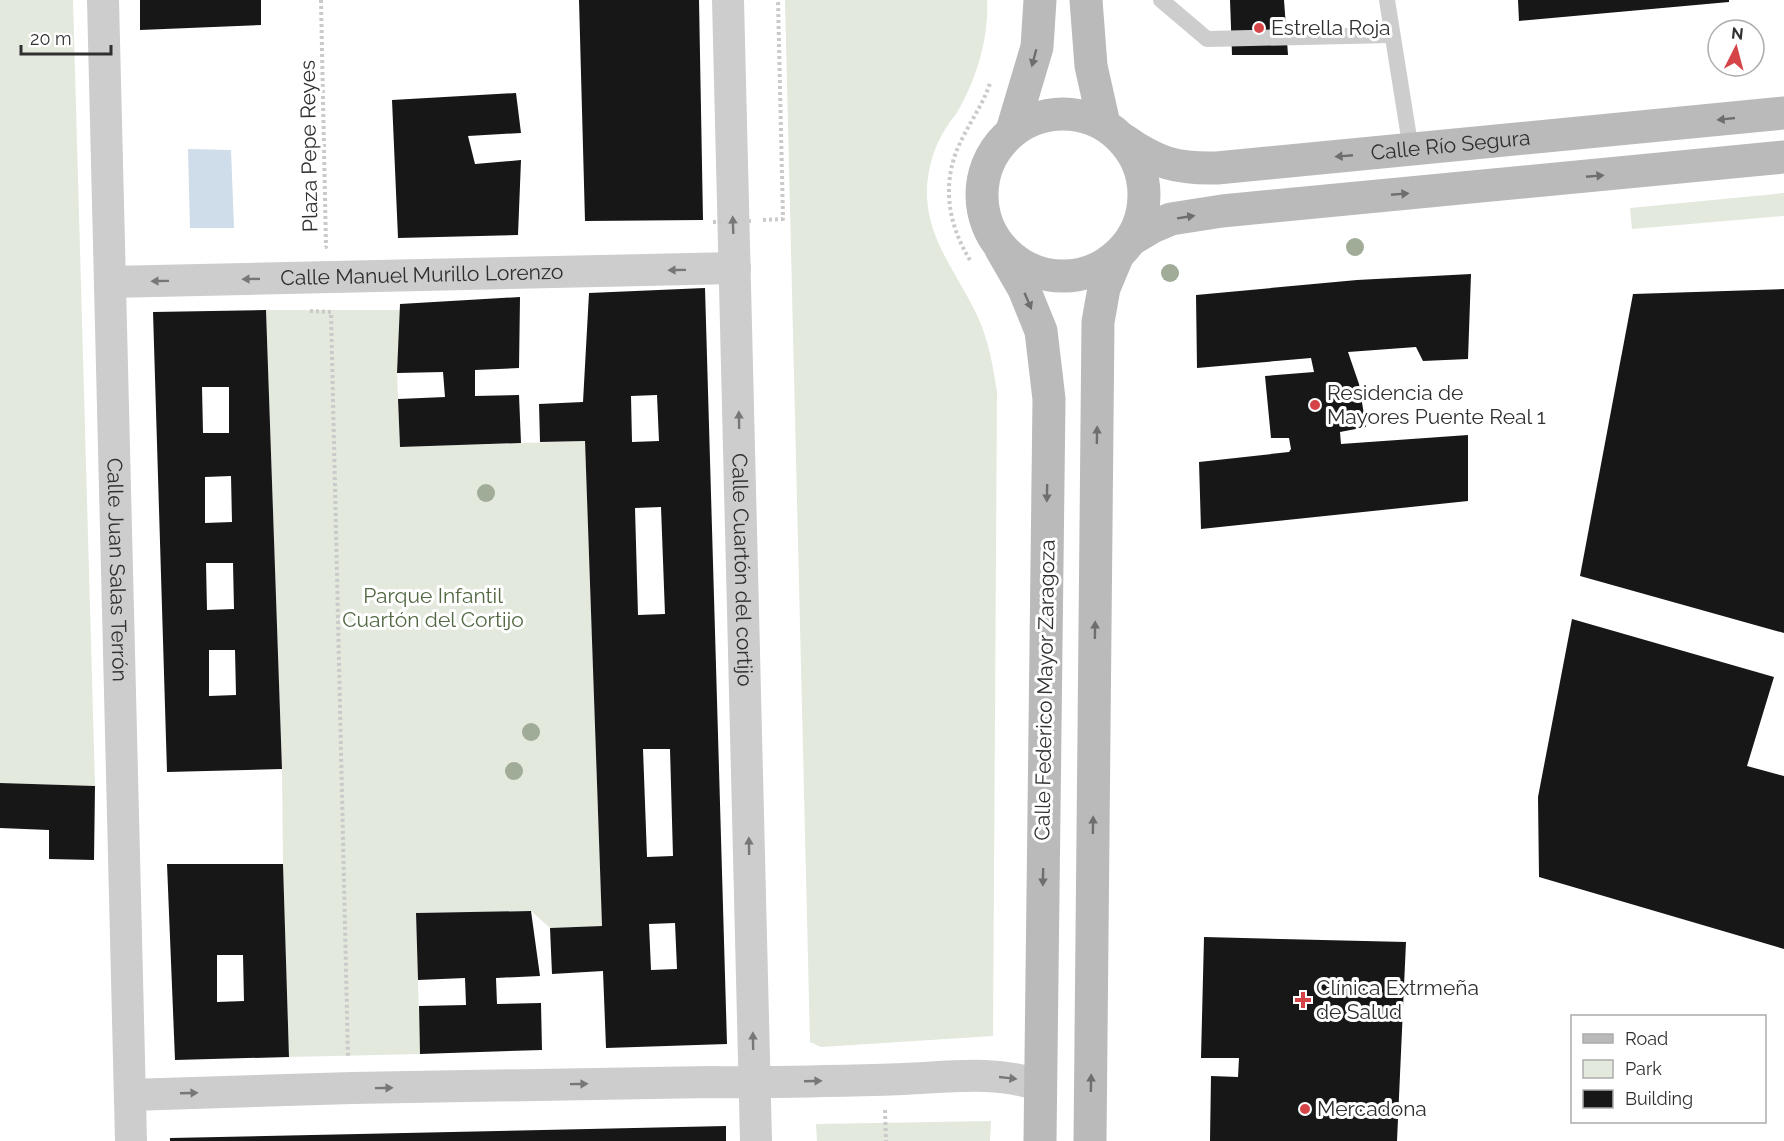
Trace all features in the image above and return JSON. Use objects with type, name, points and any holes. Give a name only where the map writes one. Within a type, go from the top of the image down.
[{"type":"main road","points":[[1012,131],[1037,47],[1040,0]]},
{"type":"main road","points":[[1086,0],[1090,66],[1114,132],[1138,162],[1145,188],[1143,215],[1104,288],[1098,322],[1090,1141]]},
{"type":"main road","name":"Calle Río Segura","points":[[1114,132],[1154,159],[1193,169],[1784,113]]},
{"type":"main road","points":[[1114,132],[1081,116],[1057,114],[1033,119],[1012,131],[994,151],[984,175],[981,201],[988,226],[1002,249],[1021,265],[1045,275],[1070,276],[1095,270],[1125,248]]},
{"type":"main road","name":"Calle Río Segura","points":[[1125,248],[1152,227],[1171,219],[1222,211],[1784,157]]},
{"type":"main road","name":"Calle Federico Mayor Zaragoza","points":[[1002,249],[1041,331],[1048,399],[1040,1141]]},
{"type":"street","name":"Calle Juan Salas Terrón","points":[[103,0],[131,1141]]},
{"type":"street","name":"Calle Cuartón del cortijo","points":[[728,0],[756,1141]]},
{"type":"street","name":"Calle Manuel Murillo Lorenzo","points":[[110,282],[735,268]]},
{"type":"street","points":[[130,1095],[376,1088],[754,1083],[979,1076],[1019,1079],[1041,1086]]},
{"type":"lane","points":[[1161,0],[1207,39],[1392,35]]},
{"type":"lane","points":[[1387,0],[1411,150]]},
{"type":"path","name":"Plaza Pepe Reyes","points":[[315,247],[326,247],[321,0]]},
{"type":"path","points":[[712,222],[783,219],[778,0]]},
{"type":"path","points":[[976,270],[959,242],[950,216],[948,190],[951,164],[991,82]]},
{"type":"path","points":[[309,311],[331,312],[348,1067]]},
{"type":"path","points":[[885,1109],[886,1141]]},
{"type":"green space","points":[[0,0],[73,0],[95,786],[0,783]]},
{"type":"green space","points":[[785,0],[987,0],[984,42],[976,70],[965,97],[941,135],[934,152],[927,197],[933,229],[984,332],[997,392],[993,1036],[821,1047],[810,1042]]},
{"type":"green space","points":[[1784,193],[1784,216],[1632,229],[1630,208]]},
{"type":"green space","name":"Parque Infantil Cuartón del Cortijo","points":[[266,310],[401,310],[397,373],[400,447],[585,441],[602,926],[550,928],[531,911],[416,913],[420,1054],[289,1057],[282,769]]},
{"type":"green space","points":[[991,1121],[990,1141],[817,1141],[816,1124]]},
{"type":"water","points":[[188,149],[231,150],[234,228],[190,228]]},
{"type":"building","points":[[140,0],[261,0],[261,25],[140,30]]},
{"type":"building","points":[[579,0],[699,0],[703,220],[585,221]]},
{"type":"building","name":"Estrella Roja","points":[[1230,0],[1284,0],[1288,55],[1232,55]]},
{"type":"building","points":[[1518,0],[1729,0],[1729,2],[1519,21]]},
{"type":"building","points":[[516,93],[521,133],[468,136],[475,164],[521,160],[518,235],[398,238],[392,100]]},
{"type":"building","name":"Residencia de Mayores Puente Real 1","points":[[1471,274],[1468,359],[1423,361],[1416,347],[1348,352],[1359,384],[1366,427],[1340,432],[1341,444],[1468,435],[1468,501],[1201,529],[1199,462],[1289,452],[1291,449],[1289,438],[1271,438],[1265,376],[1314,372],[1311,358],[1197,368],[1196,295],[1357,280]]},
{"type":"building","points":[[705,288],[727,1044],[606,1048],[603,971],[552,974],[550,928],[602,926],[585,441],[540,442],[539,404],[583,402],[589,293]],"holes":[[[657,395],[659,441],[632,442],[631,396]],[[661,507],[665,614],[638,615],[635,508]],[[643,749],[670,749],[673,856],[647,857]],[[675,923],[677,969],[651,970],[649,924]]]},
{"type":"building","points":[[1784,289],[1784,633],[1580,576],[1633,294]]},
{"type":"building","points":[[520,297],[519,368],[475,370],[475,396],[519,395],[521,443],[400,447],[398,399],[445,397],[443,372],[397,373],[400,304]]},
{"type":"building","points":[[266,310],[282,769],[167,772],[153,312]],"holes":[[[202,387],[229,387],[229,433],[203,433]],[[231,476],[232,522],[205,523],[205,477]],[[206,563],[233,563],[234,609],[207,610]],[[209,650],[235,650],[236,695],[209,696]]]},
{"type":"building","points":[[1572,619],[1774,677],[1747,766],[1784,776],[1784,949],[1539,877],[1538,797]]},
{"type":"building","points":[[0,783],[95,786],[94,860],[49,859],[49,830],[0,828]]},
{"type":"building","points":[[167,864],[283,864],[289,1057],[175,1060]],"holes":[[[217,955],[243,955],[244,1001],[217,1002]]]},
{"type":"building","points":[[531,911],[540,976],[496,978],[497,1004],[541,1003],[542,1050],[420,1054],[419,1006],[466,1005],[465,978],[418,980],[416,913]]},
{"type":"building","name":"Clínica Extrmeña de Salud","points":[[1204,937],[1406,942],[1397,1141],[1210,1141],[1211,1076],[1238,1077],[1239,1058],[1201,1058]]},
{"type":"building","points":[[726,1126],[726,1141],[170,1141],[170,1138]]},
{"type":"place","name":"Estrella Roja","points":[[1259,28]]},
{"type":"place","name":"Residencia de Mayores Puente Real 1","points":[[1315,405]]},
{"type":"place","name":"Clínica Extrmeña de Salud","points":[[1303,1000]]},
{"type":"place","name":"Mercadona","points":[[1305,1109]]}]
